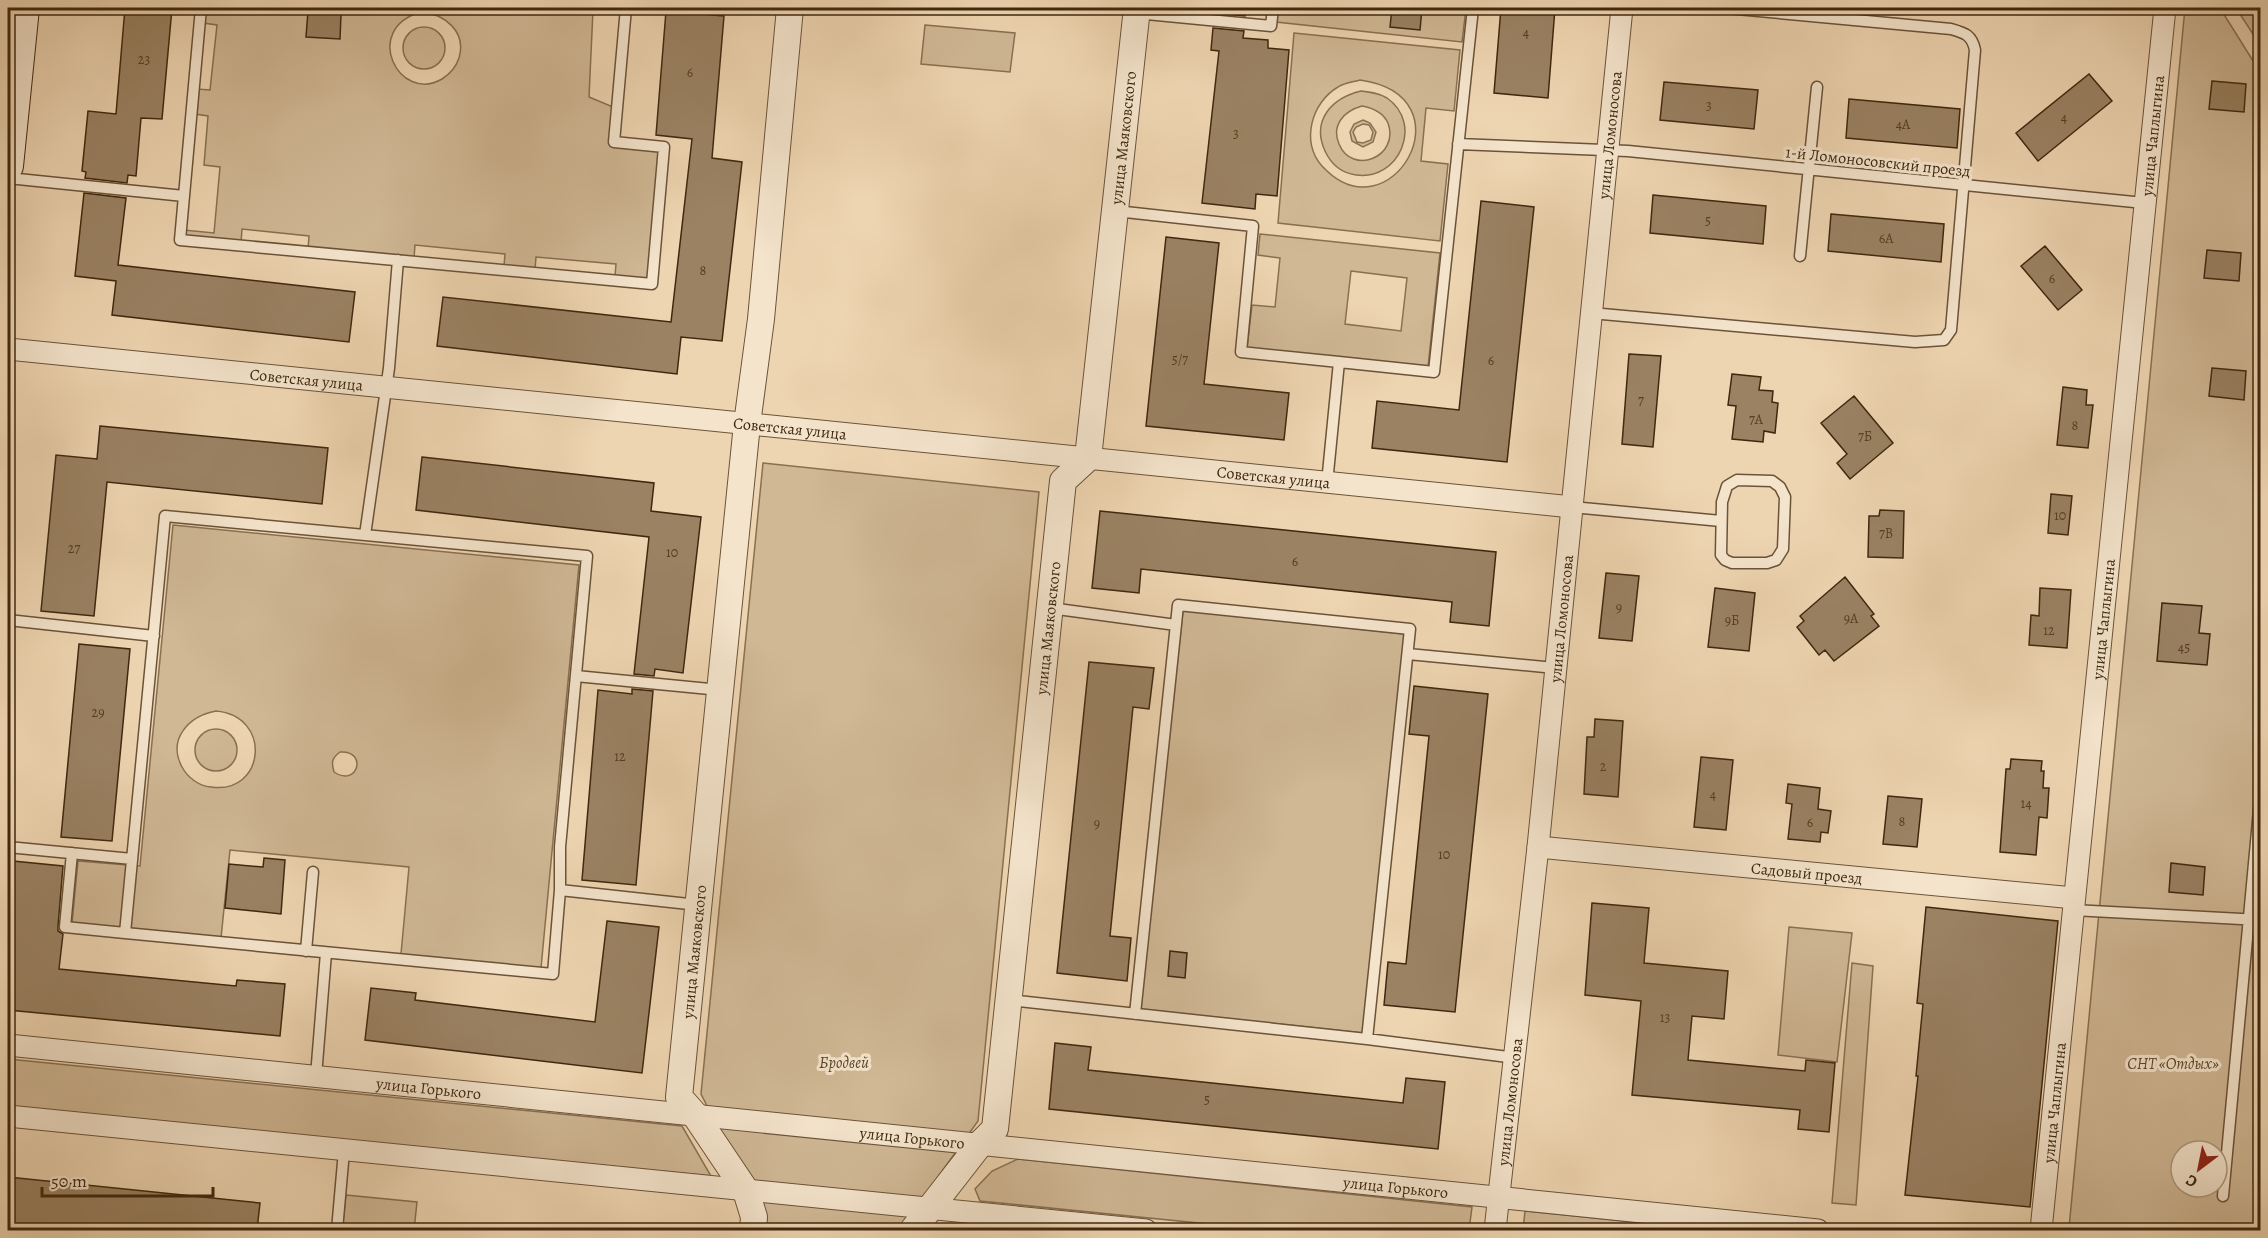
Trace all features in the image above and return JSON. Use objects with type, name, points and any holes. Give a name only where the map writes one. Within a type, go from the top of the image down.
[{"type":"main road","points":[[8,166],[24,8]]},
{"type":"street","name":"улица Маяковского","points":[[753,1230],[754,1217],[746,1191],[695,1115],[679,1097],[747,424],[761,319],[789,8]]},
{"type":"street","name":"улица Ломоносова","points":[[1496,1230],[1538,847],[1622,8]]},
{"type":"street","name":"улица Чаплыгина","points":[[2041,1230],[2165,8]]},
{"type":"street","name":"улица Маяковского","points":[[914,1230],[980,1144],[995,1129],[1063,481],[1088,458],[1136,10]]},
{"type":"street","name":"Советская улица","points":[[8,349],[1572,507]]},
{"type":"street","name":"Садовый проезд","points":[[1538,847],[2074,904]]},
{"type":"street","name":"улица Горького","points":[[8,1045],[1818,1230]]},
{"type":"street","points":[[8,1116],[928,1209],[1074,1227],[1146,1230]]},
{"type":"lane","points":[[201,8],[180,240],[652,284],[664,147],[614,142],[626,8]]},
{"type":"lane","points":[[1136,10],[1271,26],[1273,8]]},
{"type":"lane","points":[[1116,211],[1253,226],[1241,352],[1434,372],[1473,8]]},
{"type":"lane","points":[[1591,313],[1915,342],[1944,340],[1951,330],[1975,50],[1973,41],[1967,33],[1951,29],[1726,8]]},
{"type":"lane","points":[[1800,256],[1816,87]]},
{"type":"lane","name":"1-й Ломоносовский проезд","points":[[1458,144],[1608,150],[2144,203]]},
{"type":"lane","points":[[8,178],[184,196]]},
{"type":"lane","points":[[365,535],[389,368],[398,260]]},
{"type":"lane","points":[[1327,483],[1339,362]]},
{"type":"lane","points":[[1737,480],[1772,482],[1780,488],[1785,497],[1785,529],[1780,555],[1776,560],[1767,563],[1725,560],[1721,555],[1721,521],[1722,502],[1727,486],[1737,480]]},
{"type":"lane","points":[[1572,507],[1721,521]]},
{"type":"lane","points":[[72,853],[65,927],[326,953],[553,974],[560,890],[560,847],[587,556],[165,516],[126,933]]},
{"type":"lane","points":[[1135,1014],[1178,604],[1410,629],[1367,1039]]},
{"type":"lane","points":[[1050,608],[1176,625]]},
{"type":"lane","points":[[8,620],[153,636]]},
{"type":"lane","points":[[1408,654],[1555,668]]},
{"type":"lane","points":[[576,676],[720,690]]},
{"type":"lane","points":[[2228,1139],[2260,799]]},
{"type":"lane","points":[[8,847],[132,859]]},
{"type":"lane","points":[[306,951],[313,873]]},
{"type":"lane","points":[[560,890],[699,905]]},
{"type":"lane","points":[[2074,904],[2260,920]]},
{"type":"lane","points":[[316,1076],[326,953]]},
{"type":"lane","points":[[1009,1000],[1367,1039],[1515,1058]]},
{"type":"lane","points":[[337,1230],[344,1151]]},
{"type":"green space","points":[[204,8],[600,8],[593,10],[589,97],[613,107],[610,145],[661,150],[648,279],[615,276],[616,264],[536,257],[535,269],[504,266],[505,254],[415,245],[414,258],[308,249],[309,236],[242,229],[241,243],[184,237],[184,230],[214,233],[220,167],[204,165],[208,116],[195,114],[197,89],[210,90],[217,25],[203,23]],"holes":[[[421,12],[430,13],[452,26],[457,32],[461,48],[458,61],[450,73],[442,79],[426,84],[412,81],[401,73],[393,61],[390,47],[393,33],[403,21]]]},
{"type":"green space","points":[[1278,8],[1466,8],[1462,42],[1276,22]]},
{"type":"green space","name":"СНТ «Отдых»","points":[[2185,8],[2220,8],[2260,72],[2260,1230],[2069,1228]]},
{"type":"green space","points":[[2236,8],[2260,8],[2260,45]]},
{"type":"green space","points":[[925,25],[1015,33],[1010,72],[921,64]]},
{"type":"green space","points":[[424,27],[432,28],[439,33],[444,40],[444,56],[439,63],[432,68],[424,69],[416,68],[409,63],[404,56],[403,48],[404,40],[409,33],[416,28]]},
{"type":"green space","points":[[1294,33],[1460,50],[1454,111],[1426,108],[1421,161],[1448,164],[1440,241],[1278,223]],"holes":[[[1360,80],[1394,91],[1411,111],[1416,134],[1409,157],[1394,176],[1373,186],[1348,184],[1322,166],[1315,156],[1311,134],[1312,123],[1321,102],[1340,86]]]},
{"type":"green space","points":[[1361,91],[1384,96],[1398,109],[1404,122],[1405,135],[1402,148],[1384,169],[1371,174],[1351,174],[1338,167],[1327,156],[1321,140],[1323,120],[1327,112],[1341,99]],"holes":[[[1362,106],[1383,116],[1388,123],[1390,135],[1381,153],[1373,158],[1354,159],[1345,154],[1339,144],[1338,125],[1350,111]]]},
{"type":"green space","points":[[1363,120],[1370,123],[1376,132],[1373,142],[1363,147],[1352,141],[1350,132],[1354,124]],"holes":[[[1363,124],[1369,125],[1373,132],[1371,140],[1363,143],[1357,142],[1353,132],[1356,127]]]},
{"type":"green space","points":[[1260,234],[1440,253],[1428,367],[1247,348],[1252,305],[1275,307],[1280,258],[1258,255]],"holes":[[[1351,271],[1407,278],[1401,331],[1345,324]]]},
{"type":"green space","name":"Бродвей","points":[[763,463],[1039,492],[978,1121],[900,1230],[765,1230],[766,1221],[701,1094]]},
{"type":"green space","points":[[173,525],[579,565],[541,968],[401,954],[409,867],[230,850],[221,938],[72,923],[78,861],[140,866]],"holes":[[[216,711],[234,716],[247,726],[254,739],[255,754],[251,768],[243,779],[229,786],[211,787],[198,783],[184,771],[178,757],[177,747],[183,730],[189,724],[197,718]],[[340,752],[349,753],[357,762],[354,772],[349,775],[342,776],[334,772],[333,760]]]},
{"type":"green space","points":[[1183,610],[1405,634],[1363,1033],[1140,1009]]},
{"type":"green space","points":[[216,729],[224,730],[231,735],[236,742],[236,758],[231,765],[224,770],[216,771],[208,770],[201,765],[196,758],[195,750],[196,742],[201,735],[208,730]]},
{"type":"green space","points":[[1789,927],[1852,933],[1837,1062],[1778,1055]]},
{"type":"green space","points":[[1852,963],[1873,966],[1856,1205],[1832,1203]]},
{"type":"green space","points":[[8,1059],[682,1126],[711,1176],[8,1107]]},
{"type":"green space","points":[[1018,1159],[1472,1207],[1469,1230],[1268,1230],[980,1201],[975,1189],[992,1171]]},
{"type":"green space","points":[[346,1195],[417,1202],[414,1230],[342,1230]]},
{"type":"green space","points":[[1525,1211],[1713,1230],[1523,1230]]},
{"type":"building","points":[[125,8],[172,8],[162,119],[141,118],[136,176],[128,175],[127,183],[85,178],[86,172],[82,171],[88,111],[116,114]]},
{"type":"building","points":[[1214,8],[1246,8],[1245,16],[1214,13]]},
{"type":"building","points":[[1392,8],[1422,8],[1420,30],[1390,27]]},
{"type":"building","points":[[1501,8],[1555,8],[1548,98],[1494,93]]},
{"type":"building","points":[[308,11],[341,14],[340,39],[306,37]]},
{"type":"building","points":[[666,11],[724,16],[712,158],[742,162],[722,341],[681,337],[677,374],[437,346],[443,297],[671,322],[692,139],[656,135]]},
{"type":"building","points":[[1213,28],[1244,31],[1243,38],[1268,40],[1268,48],[1289,50],[1277,196],[1256,194],[1255,209],[1202,203],[1219,51],[1211,50]]},
{"type":"building","points":[[2089,74],[2112,101],[2038,161],[2016,133]]},
{"type":"building","points":[[2212,81],[2246,84],[2244,112],[2209,109]]},
{"type":"building","points":[[1664,82],[1758,90],[1754,129],[1660,120]]},
{"type":"building","points":[[1849,99],[1960,109],[1957,148],[1846,138]]},
{"type":"building","points":[[84,193],[126,198],[118,265],[355,292],[349,342],[112,315],[116,281],[75,276]]},
{"type":"building","points":[[1653,195],[1766,206],[1763,244],[1650,233]]},
{"type":"building","points":[[1481,201],[1534,207],[1507,462],[1372,448],[1377,401],[1459,410]]},
{"type":"building","points":[[1831,214],[1944,224],[1941,262],[1828,251]]},
{"type":"building","points":[[1166,237],[1219,243],[1204,384],[1289,393],[1284,440],[1146,426]]},
{"type":"building","points":[[2045,246],[2082,290],[2058,310],[2021,266]]},
{"type":"building","points":[[2207,250],[2241,253],[2239,281],[2204,278]]},
{"type":"building","points":[[1629,354],[1661,356],[1653,447],[1622,444]]},
{"type":"building","points":[[2212,368],[2246,371],[2244,400],[2209,396]]},
{"type":"building","points":[[1732,374],[1761,377],[1759,390],[1773,391],[1772,402],[1778,403],[1775,433],[1764,431],[1763,442],[1732,439],[1736,406],[1728,405]]},
{"type":"building","points":[[2063,387],[2087,390],[2086,405],[2093,405],[2088,448],[2057,445]]},
{"type":"building","points":[[1854,396],[1893,443],[1850,479],[1837,463],[1847,454],[1821,423]]},
{"type":"building","points":[[100,426],[328,448],[322,504],[107,482],[94,616],[41,611],[56,455],[97,459]]},
{"type":"building","points":[[422,457],[654,483],[651,511],[701,517],[683,673],[655,669],[654,676],[634,674],[649,537],[416,510]]},
{"type":"building","points":[[2051,494],[2072,496],[2068,535],[2048,533]]},
{"type":"building","points":[[1880,510],[1904,511],[1903,558],[1868,557],[1869,516],[1879,516]]},
{"type":"building","points":[[1100,511],[1496,552],[1489,626],[1450,622],[1452,602],[1141,569],[1139,593],[1092,588]]},
{"type":"building","points":[[1606,573],[1639,576],[1632,641],[1599,638]]},
{"type":"building","points":[[1845,577],[1874,614],[1871,616],[1879,626],[1834,661],[1825,650],[1819,655],[1797,627],[1804,621],[1800,616]]},
{"type":"building","points":[[1715,588],[1755,593],[1749,651],[1708,647]]},
{"type":"building","points":[[2040,588],[2071,590],[2067,648],[2029,645],[2031,615],[2039,616]]},
{"type":"building","points":[[2162,603],[2202,606],[2199,633],[2210,634],[2207,665],[2157,661]]},
{"type":"building","points":[[79,644],[130,649],[112,841],[61,837]]},
{"type":"building","points":[[1089,662],[1154,668],[1149,709],[1133,707],[1110,936],[1131,938],[1127,981],[1057,973]]},
{"type":"building","points":[[1414,686],[1488,694],[1455,1012],[1384,1005],[1388,962],[1406,964],[1429,736],[1409,734]]},
{"type":"building","points":[[632,689],[653,691],[636,885],[582,880],[598,690],[632,694]]},
{"type":"building","points":[[1595,719],[1623,721],[1618,797],[1584,794],[1587,737],[1594,737]]},
{"type":"building","points":[[1701,757],[1733,760],[1726,830],[1694,827]]},
{"type":"building","points":[[2011,759],[2042,761],[2043,788],[2049,788],[2047,818],[2039,817],[2036,855],[2000,852],[2006,769],[2010,769]]},
{"type":"building","points":[[1788,784],[1820,788],[1818,809],[1831,811],[1828,833],[1821,832],[1820,842],[1788,839],[1792,804],[1786,803]]},
{"type":"building","points":[[1888,796],[1922,799],[1917,847],[1883,844]]},
{"type":"building","points":[[264,858],[285,860],[281,914],[225,908],[229,864],[263,867]]},
{"type":"building","points":[[13,861],[63,866],[58,926],[58,931],[63,934],[59,969],[236,986],[237,980],[285,984],[280,1036],[8,1010],[8,915]]},
{"type":"building","points":[[2171,863],[2205,867],[2203,895],[2169,892]]},
{"type":"building","points":[[1592,903],[1649,908],[1644,963],[1728,971],[1724,1019],[1692,1016],[1688,1060],[1805,1071],[1806,1060],[1835,1063],[1829,1132],[1798,1129],[1800,1110],[1632,1095],[1641,1001],[1585,995]]},
{"type":"building","points":[[1926,907],[2058,921],[2030,1207],[1905,1195],[1918,1076],[1916,1076],[1923,1004],[1917,1003]]},
{"type":"building","points":[[607,921],[659,927],[642,1073],[365,1040],[371,988],[416,993],[415,1000],[595,1022]]},
{"type":"building","points":[[1170,951],[1187,953],[1185,978],[1168,976]]},
{"type":"building","points":[[1055,1043],[1091,1047],[1088,1070],[1403,1103],[1406,1078],[1445,1082],[1438,1149],[1049,1109]]},
{"type":"building","points":[[8,1177],[260,1203],[257,1230],[25,1228],[24,1230],[8,1230]]}]
